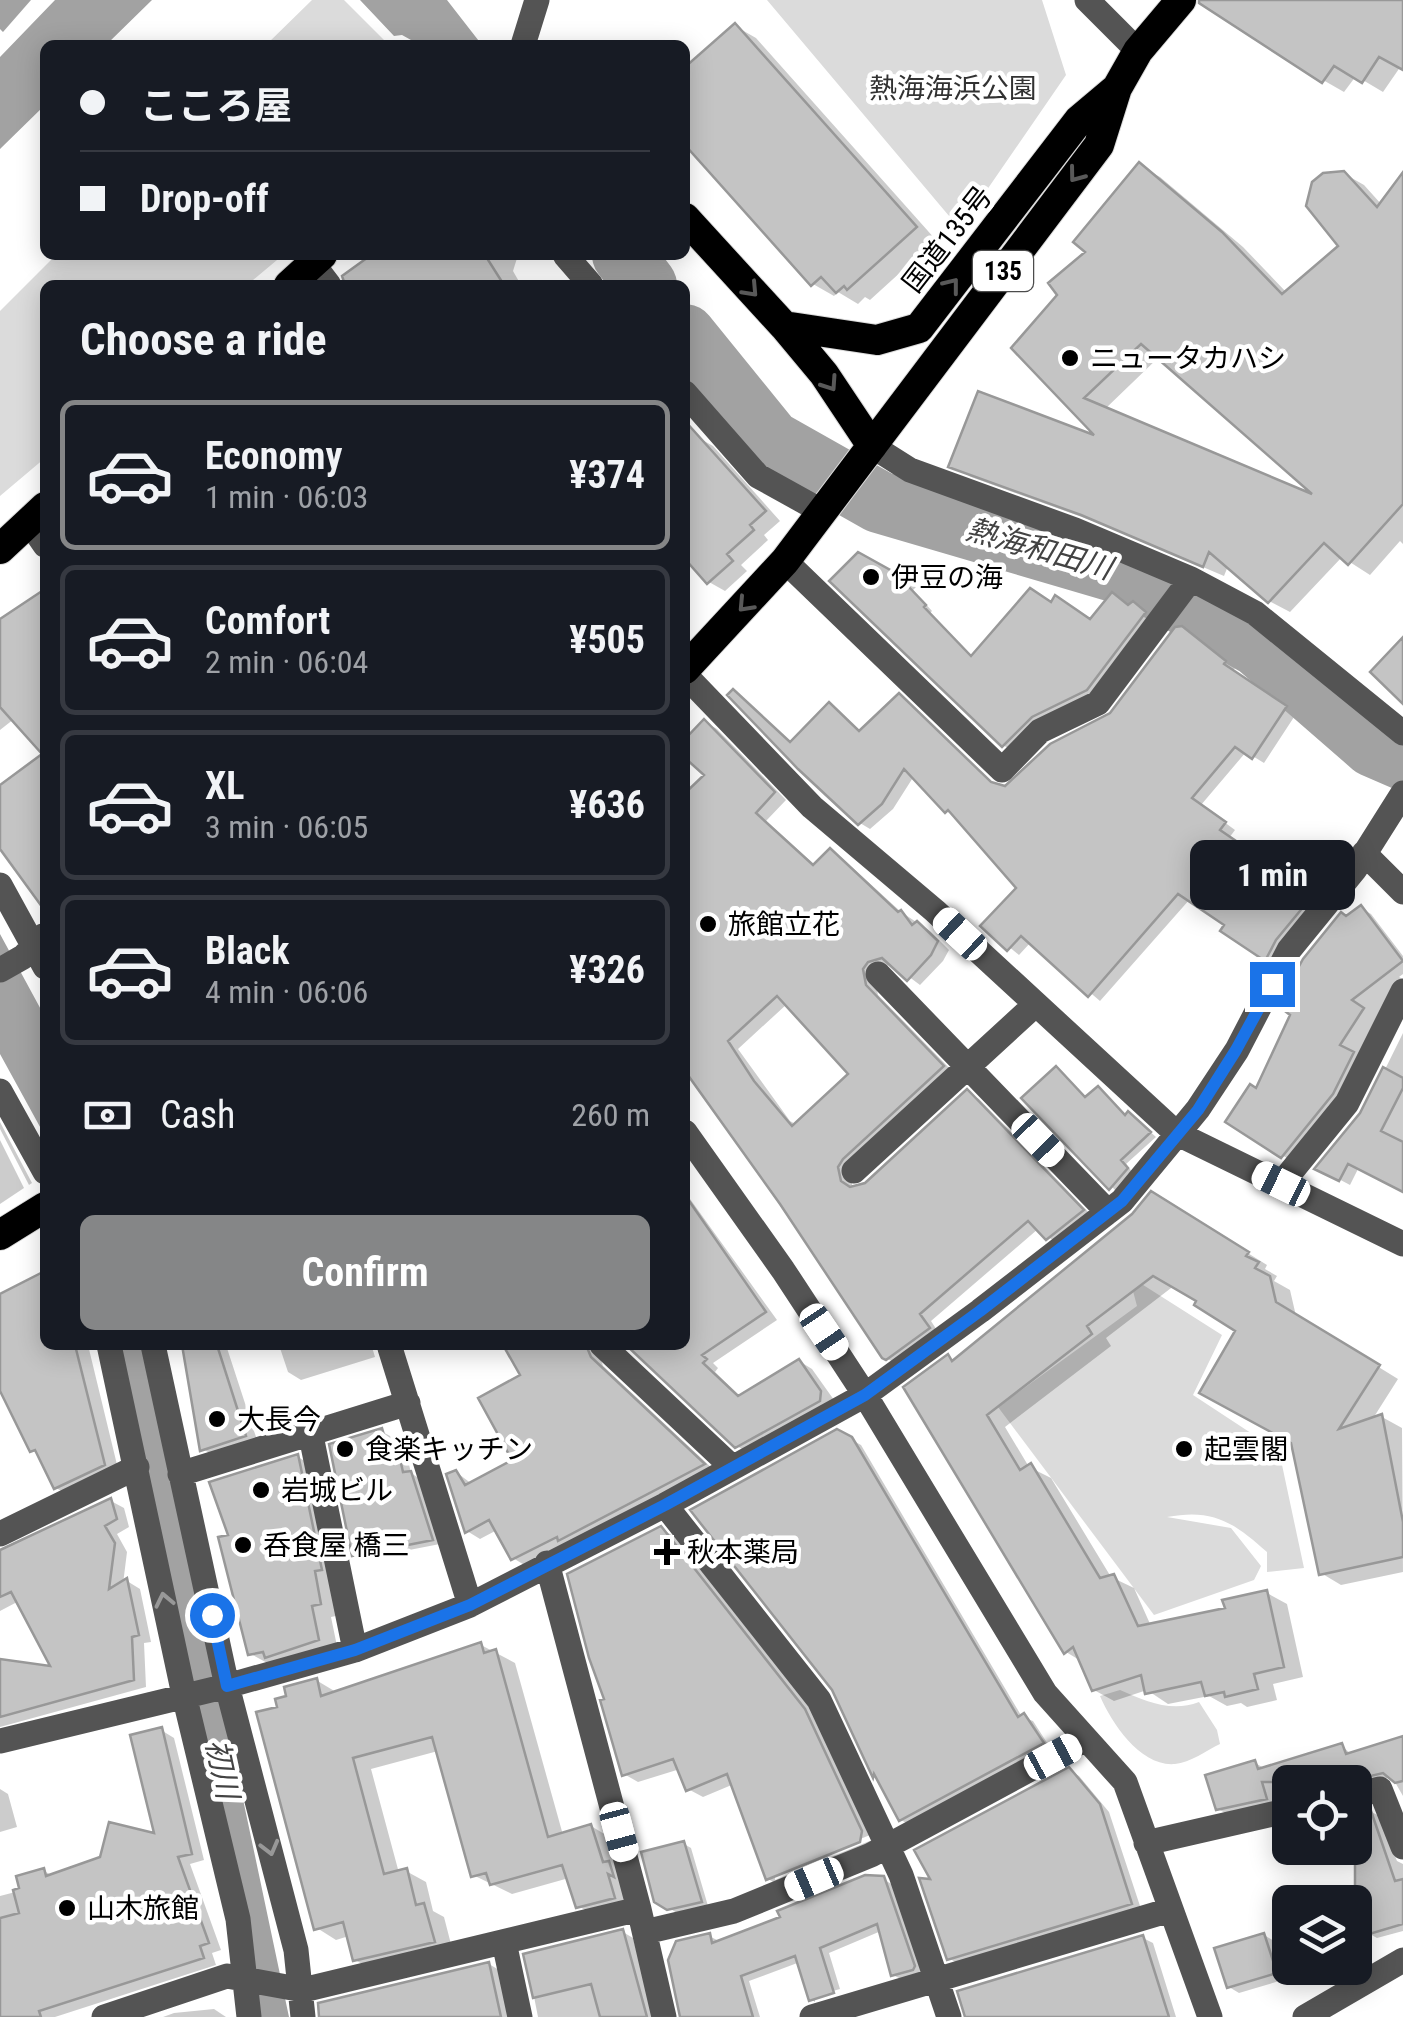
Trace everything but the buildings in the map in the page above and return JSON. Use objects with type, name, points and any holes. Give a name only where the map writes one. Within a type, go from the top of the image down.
[{"type":"highway","name":"国道135号","points":[[690,667],[786,561],[1098,145],[1117,88],[1138,51],[1182,0]]},
{"type":"highway","name":"国道135号","points":[[784,326],[877,340],[919,328],[1079,120],[1117,88]]},
{"type":"highway","points":[[690,223],[824,374],[872,446]]},
{"type":"highway","points":[[298,280],[321,268]]},
{"type":"highway","points":[[0,549],[40,525]]},
{"type":"highway","points":[[0,1235],[40,1210]]},
{"type":"street","points":[[525,40],[537,0]]},
{"type":"street","points":[[1087,0],[1138,51]]},
{"type":"street","points":[[570,260],[588,280]]},
{"type":"street","points":[[690,399],[758,476],[826,507]]},
{"type":"street","points":[[872,446],[910,470],[1074,530],[1182,592],[1255,613],[1403,733]]},
{"type":"street","points":[[786,561],[1002,770],[1040,731],[1098,703],[1182,592]]},
{"type":"street","points":[[690,677],[812,807],[935,911],[1176,1134],[1403,1244]]},
{"type":"street","points":[[0,1741],[227,1686],[355,1650],[470,1605],[665,1505],[865,1395],[1122,1201],[1198,1110],[1236,1050],[1289,950],[1364,854],[1403,794]]},
{"type":"street","points":[[1364,854],[1403,892]]},
{"type":"street","points":[[0,885],[29,955]]},
{"type":"street","points":[[878,974],[1108,1212]]},
{"type":"street","points":[[1281,1184],[1347,1103],[1403,991]]},
{"type":"street","points":[[854,1171],[1036,1004]]},
{"type":"street","points":[[0,1091],[40,1164]]},
{"type":"street","points":[[690,1139],[865,1395],[1045,1693],[1125,1782],[1210,2017]]},
{"type":"street","points":[[110,1350],[184,1695],[238,1919],[249,2017]]},
{"type":"street","points":[[154,1350],[227,1686],[296,1950],[303,2017]]},
{"type":"street","points":[[391,1350],[470,1605]]},
{"type":"street","points":[[607,1350],[732,1468]]},
{"type":"street","points":[[180,1474],[408,1403]]},
{"type":"street","points":[[310,1431],[355,1650]]},
{"type":"street","points":[[0,1534],[136,1467]]},
{"type":"street","points":[[665,1505],[819,1700],[901,1875],[949,2017]]},
{"type":"street","points":[[547,1564],[664,2017]]},
{"type":"street","points":[[104,2017],[227,1976],[303,1990],[504,1942],[734,1911],[887,1846],[1086,1739]]},
{"type":"street","points":[[1372,1791],[1380,1789],[1403,1847]]},
{"type":"street","points":[[1146,1843],[1272,1814]]},
{"type":"street","points":[[812,2017],[1170,1910]]},
{"type":"street","points":[[504,1942],[520,2017]]},
{"type":"street","points":[[1305,2017],[1403,1960]]},
{"type":"green space","points":[[312,0],[344,0],[384,40],[271,40]]},
{"type":"green space","name":"熱海海浜公園","points":[[767,0],[1042,0],[1066,75],[960,229]]},
{"type":"green space","points":[[51,260],[277,260],[253,280],[40,280],[40,462],[0,496],[0,311]]},
{"type":"green space","points":[[1129,1276],[1222,1335],[1193,1395],[1260,1439],[1275,1432],[1304,1568],[1267,1572],[1267,1552],[1233,1526],[1211,1516],[1167,1517],[1231,1528],[1261,1566],[1254,1580],[1154,1615],[998,1407],[1137,1306]]},
{"type":"green space","points":[[1120,1690],[1169,1706],[1199,1702],[1217,1730],[1220,1744],[1181,1763],[1151,1759],[1120,1731],[1100,1696]]},
{"type":"water","points":[[0,0],[152,0],[111,40],[40,40],[40,110],[0,149]]},
{"type":"water","points":[[360,0],[447,0],[478,40],[411,40],[394,36]]},
{"type":"water","points":[[0,934],[40,1008],[40,1127],[0,1054]]},
{"type":"water","name":"初川","points":[[118,1350],[148,1350],[289,2017],[257,2017]]},
{"type":"pier","points":[[31,0],[55,0],[0,57],[0,29],[3,32]]},
{"type":"waterway","name":"熱海和田川","points":[[627,260],[642,280]]},
{"type":"waterway","name":"熱海和田川","points":[[690,341],[771,441],[879,502],[1138,578],[1258,646],[1373,746],[1403,759]]},
{"type":"place","name":"ニュータカハシ","points":[[1070,358]]},
{"type":"place","name":"伊豆の海","points":[[871,577]]},
{"type":"place","name":"旅館立花","points":[[708,924]]},
{"type":"place","name":"大長今","points":[[217,1419]]},
{"type":"place","name":"食楽キッチン","points":[[345,1449]]},
{"type":"place","name":"起雲閣","points":[[1184,1449]]},
{"type":"place","name":"岩城ビル","points":[[261,1490]]},
{"type":"place","name":"呑食屋 橋三","points":[[243,1545]]},
{"type":"place","name":"秋本薬局","points":[[667,1552]]},
{"type":"place","name":"山木旅館","points":[[67,1908]]},
{"type":"route","points":[[212,1615],[227,1686],[355,1650],[470,1605],[665,1505],[865,1395],[1122,1201],[1198,1110],[1272,984]]}]
